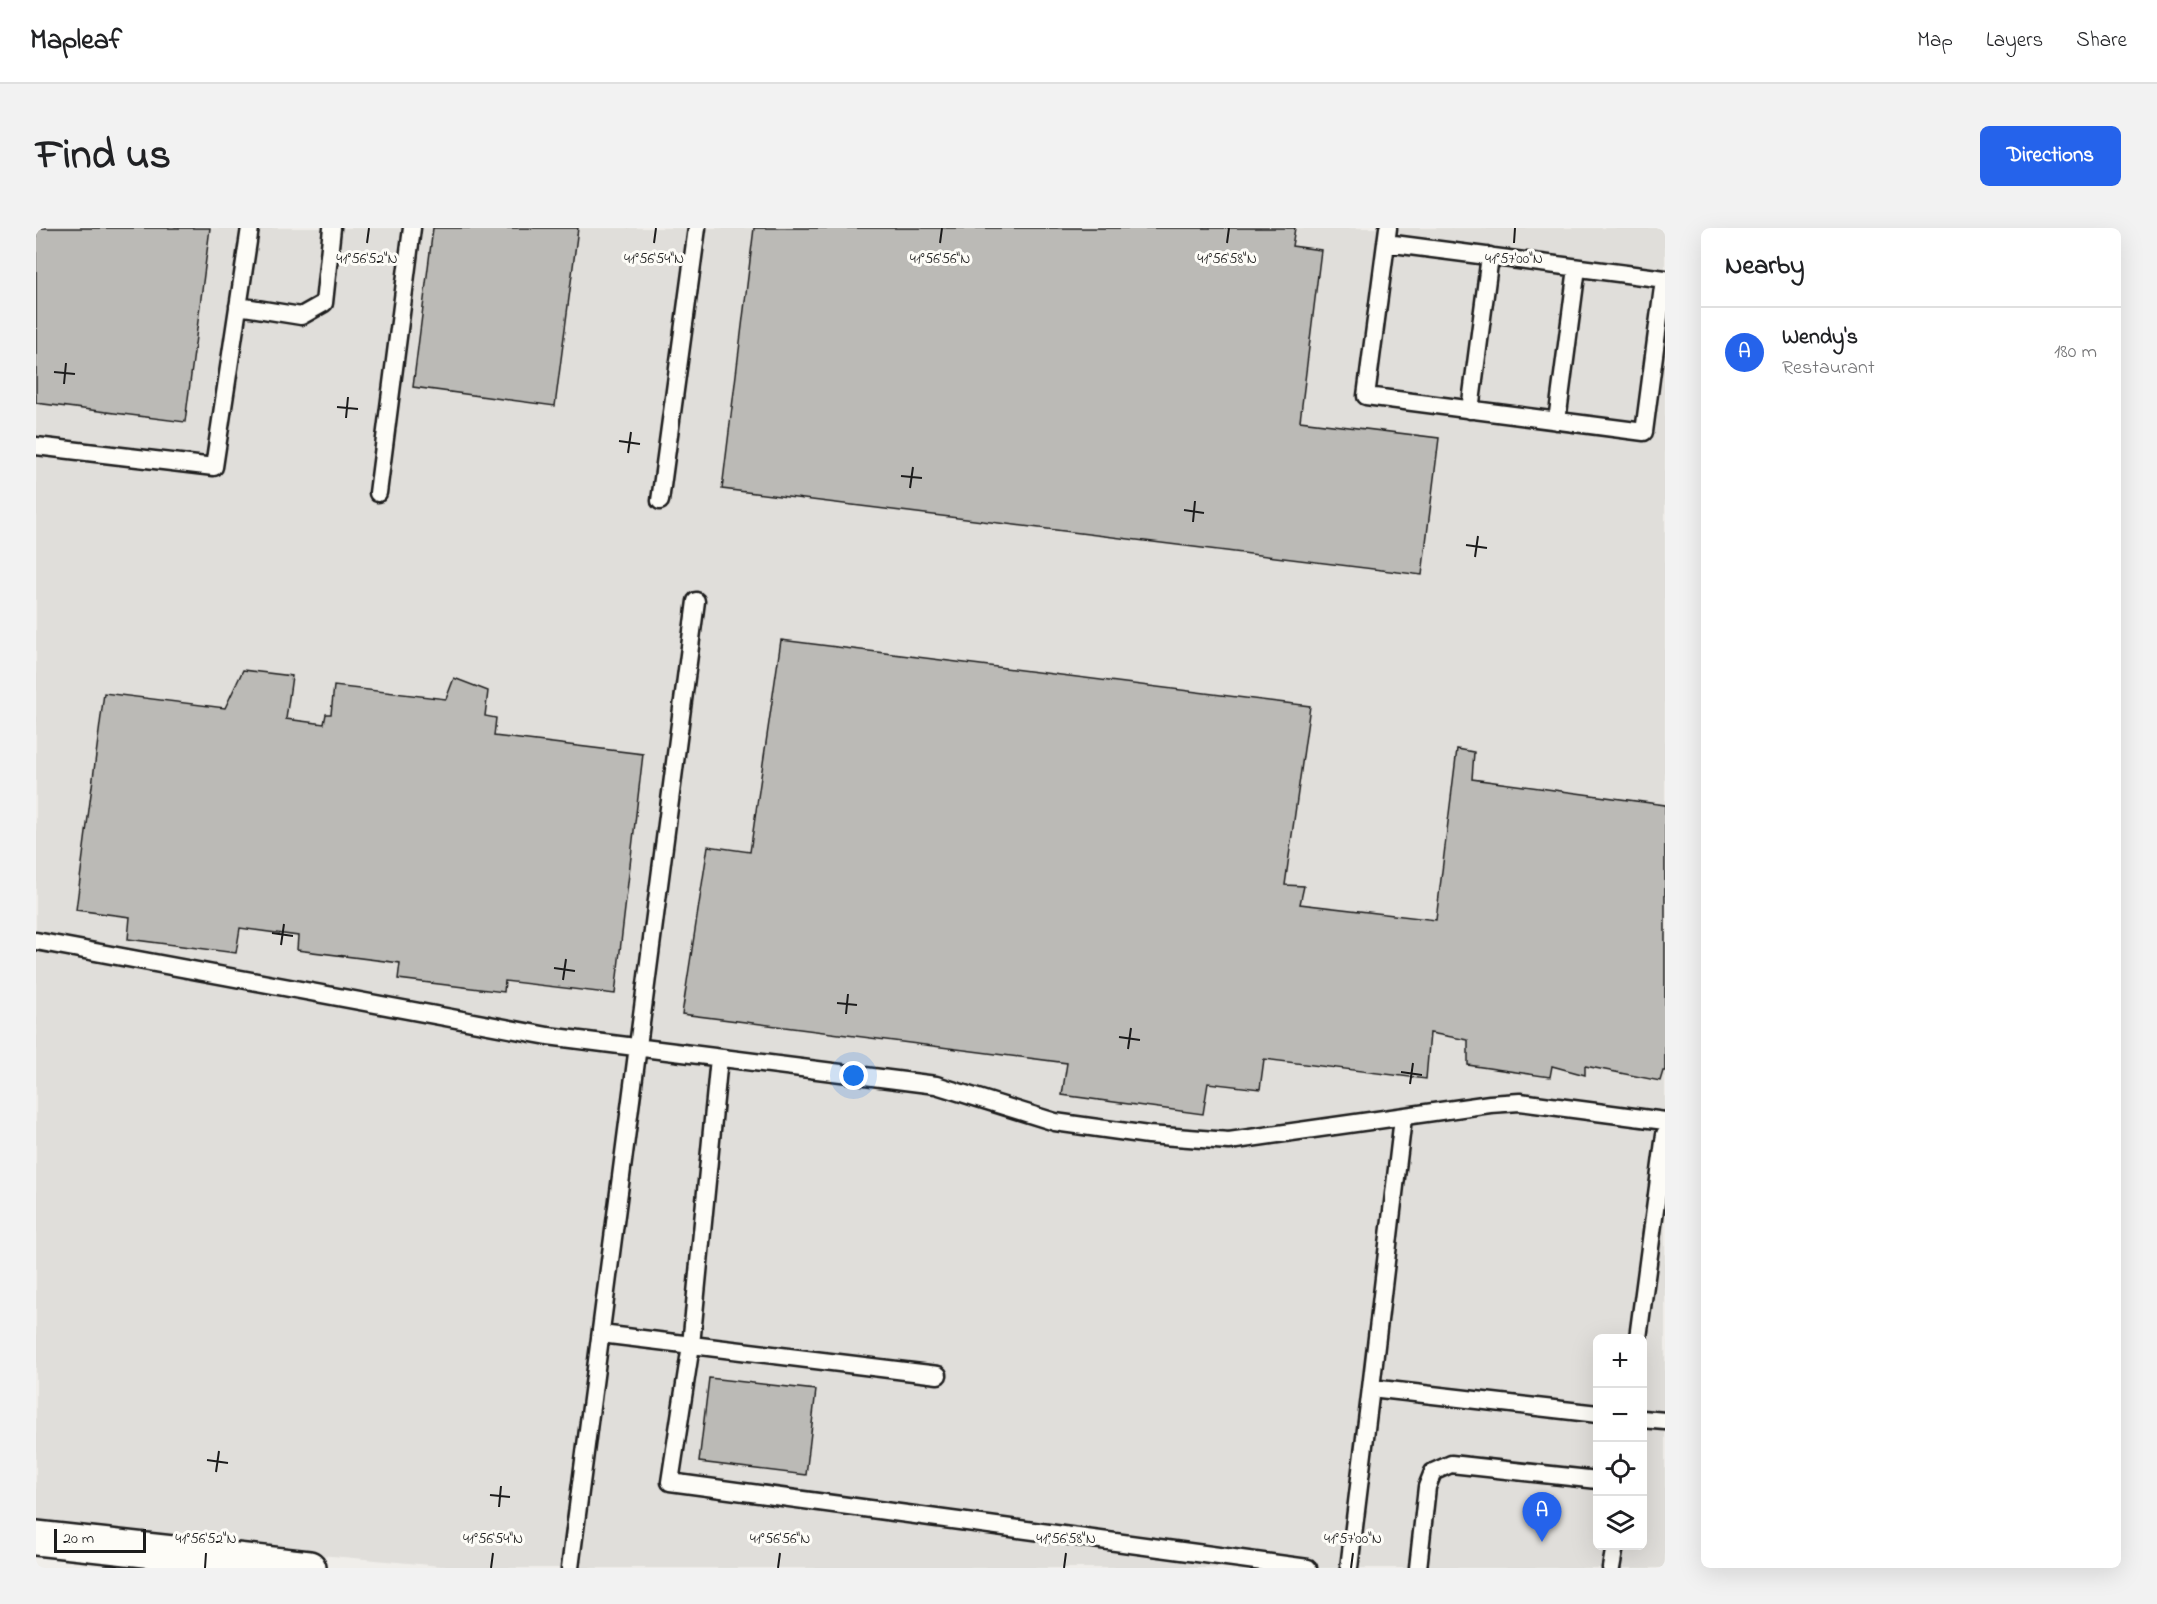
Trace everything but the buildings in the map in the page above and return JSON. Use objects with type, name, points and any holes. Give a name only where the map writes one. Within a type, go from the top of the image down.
[{"type":"main road","points":[[36,1538],[309,1568]]},
{"type":"lane","points":[[36,446],[214,467],[250,228]]},
{"type":"lane","points":[[238,306],[301,316],[324,303],[332,228]]},
{"type":"lane","points":[[378,493],[412,228]]},
{"type":"lane","points":[[660,501],[697,228]]},
{"type":"lane","points":[[1387,235],[1490,256],[1665,279],[1644,432],[1366,396],[1387,235]]},
{"type":"lane","points":[[1470,410],[1490,256]]},
{"type":"lane","points":[[1557,421],[1577,268]]},
{"type":"lane","points":[[570,1568],[696,601]]},
{"type":"lane","points":[[36,941],[548,1036],[936,1085],[1055,1122],[1202,1140],[1249,1139],[1490,1104],[1520,1102],[1665,1121]]},
{"type":"lane","points":[[719,1058],[691,1345],[670,1482],[1308,1568]]},
{"type":"lane","points":[[1349,1568],[1402,1118]]},
{"type":"lane","points":[[1639,1334],[1665,1134]]},
{"type":"lane","points":[[601,1334],[938,1375]]},
{"type":"lane","points":[[1371,1388],[1593,1413]]},
{"type":"lane","points":[[1647,1419],[1665,1421]]},
{"type":"lane","points":[[1418,1568],[1427,1486],[1433,1472],[1451,1464],[1593,1479]]},
{"type":"lane","points":[[1611,1568],[1614,1550]]},
{"type":"shaded area","points":[[36,228],[1665,228],[1665,1568],[463,1568],[36,1529]]},
{"type":"place","name":"Wendy's","points":[[1542,1542]]}]
